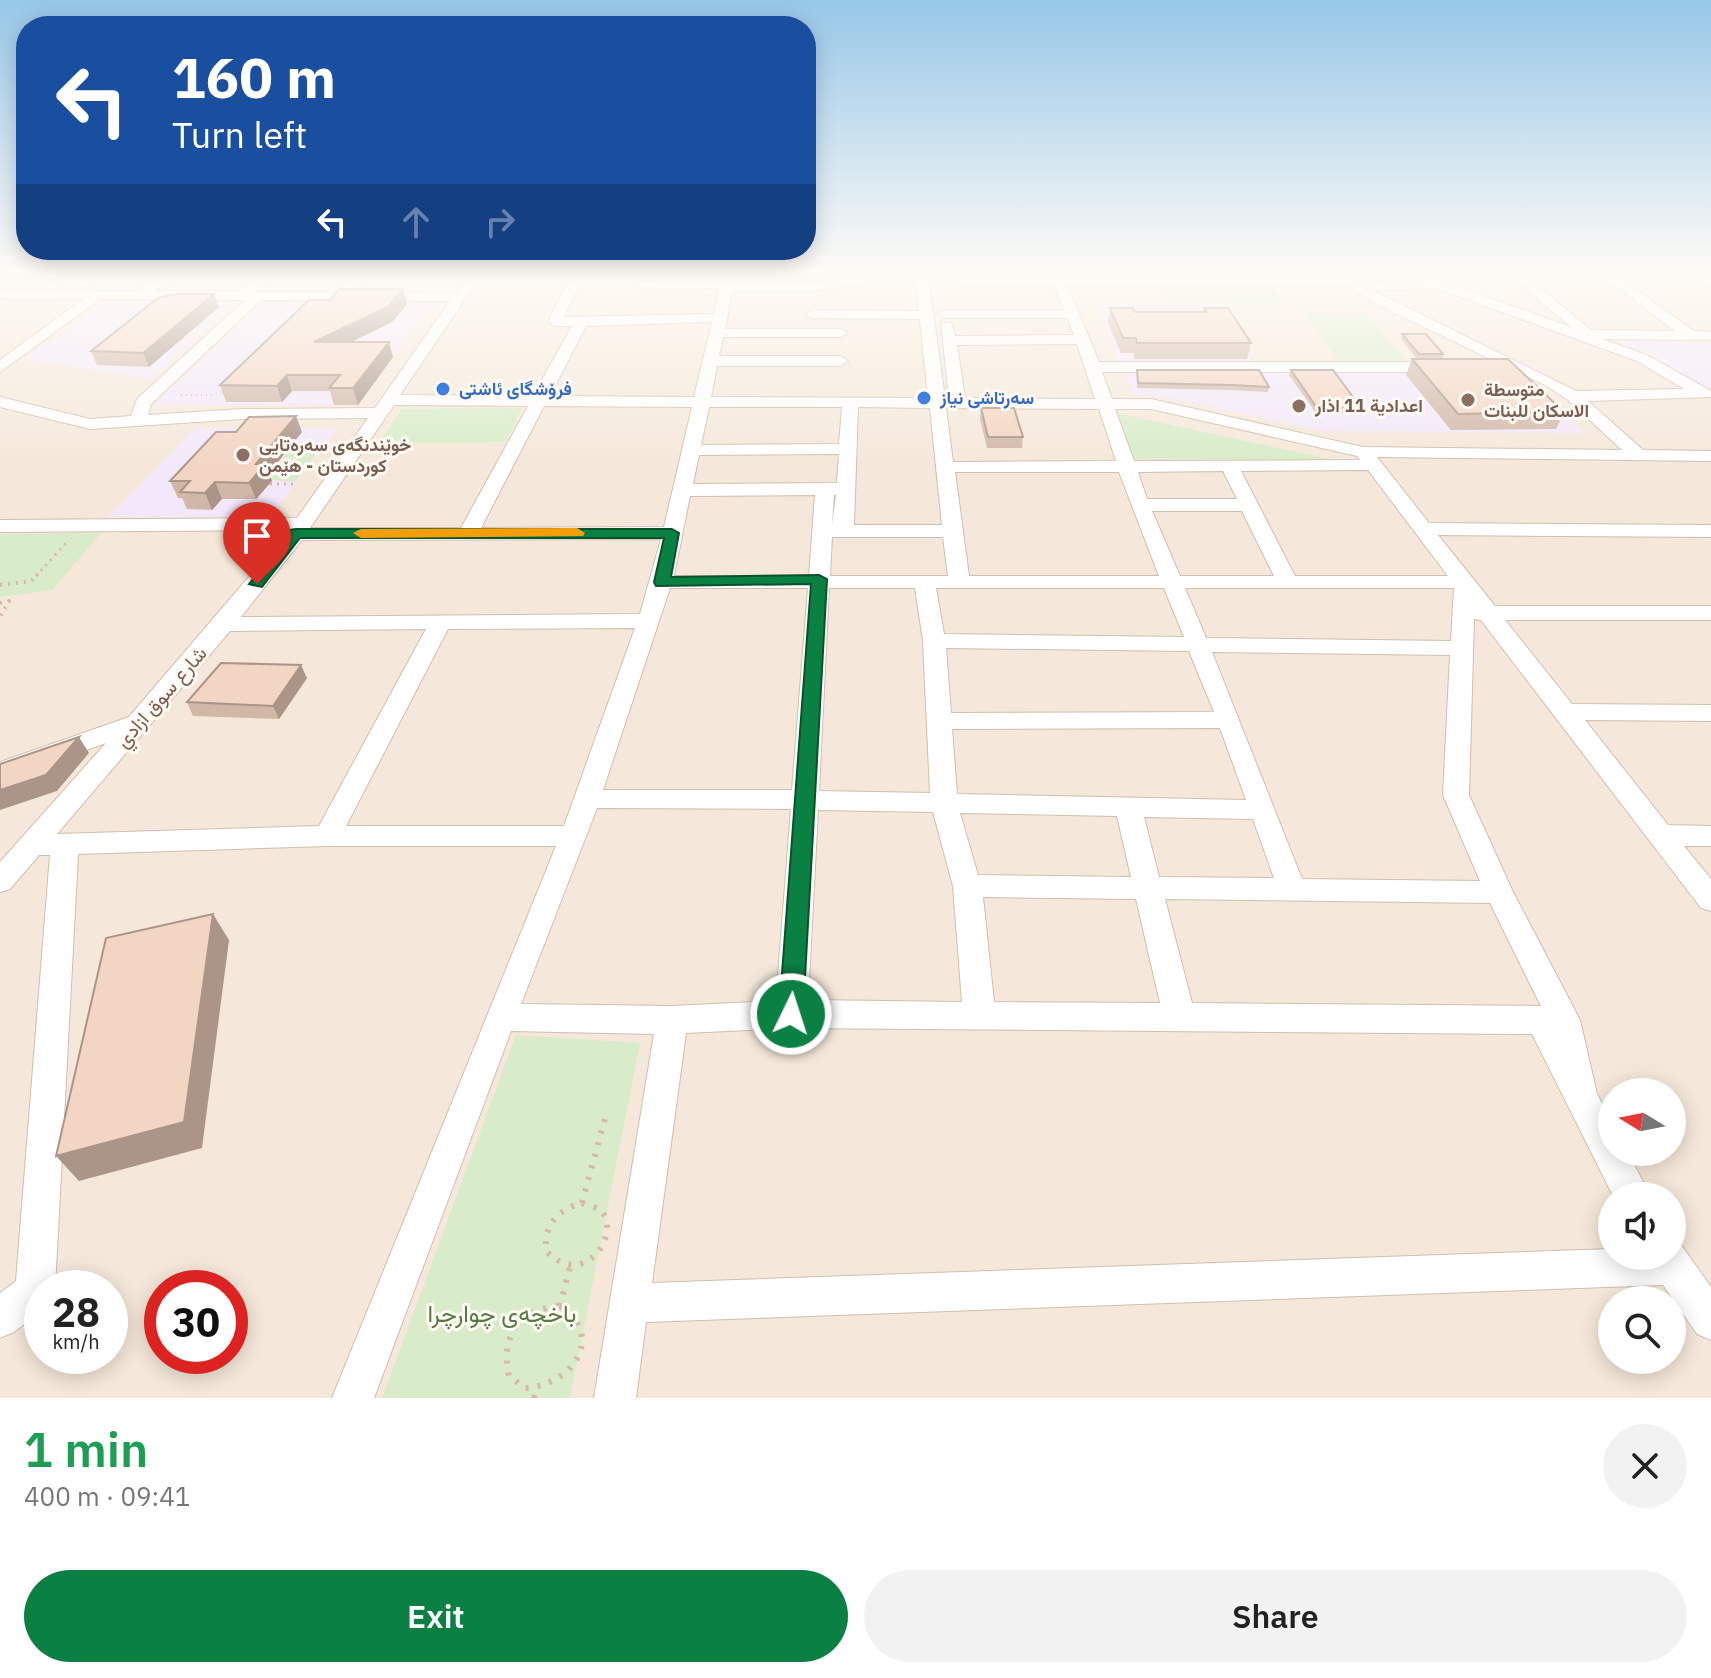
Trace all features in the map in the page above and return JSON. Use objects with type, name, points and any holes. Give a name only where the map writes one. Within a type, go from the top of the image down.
[{"type":"street","points":[[0,367],[41,336]]},
{"type":"street","points":[[139,419],[143,402],[209,336]]},
{"type":"street","name":"شارع سوق ازادي","points":[[0,881],[224,624],[299,529],[433,336]]},
{"type":"street","points":[[468,533],[573,336]]},
{"type":"street","points":[[353,1398],[500,1017],[574,836],[649,621],[662,582],[716,336]]},
{"type":"street","points":[[791,1014],[819,579],[833,531],[836,489],[847,449],[841,336]]},
{"type":"street","points":[[936,336],[938,403],[959,583]]},
{"type":"street","points":[[946,336],[958,403]]},
{"type":"street","points":[[1459,336],[1573,396],[1637,454]]},
{"type":"street","points":[[1587,336],[1642,358],[1707,394]]},
{"type":"street","points":[[1592,338],[1679,336]]},
{"type":"street","points":[[948,341],[1083,339],[1125,466],[1229,720],[1292,889]]},
{"type":"street","points":[[711,361],[938,403],[1151,404],[1368,459],[1465,582],[1475,613],[1565,712],[1711,900]]},
{"type":"street","points":[[1093,367],[1519,367]]},
{"type":"street","points":[[0,402],[90,424],[384,406],[539,401],[702,402],[842,386]]},
{"type":"street","points":[[1573,396],[1707,394]]},
{"type":"street","points":[[690,450],[847,449]]},
{"type":"street","points":[[946,467],[1229,465],[1637,454],[1711,456]]},
{"type":"street","points":[[1229,465],[1287,581]]},
{"type":"street","points":[[682,490],[836,489]]},
{"type":"street","points":[[1140,505],[1249,505]]},
{"type":"street","points":[[0,526],[672,533]]},
{"type":"street","points":[[1422,529],[1711,531]]},
{"type":"street","points":[[833,531],[953,531]]},
{"type":"street","points":[[662,582],[819,579],[925,583],[1170,580],[1465,582]]},
{"type":"street","points":[[925,583],[934,641],[944,802],[967,886],[979,1016]]},
{"type":"street","points":[[1475,613],[1711,613]]},
{"type":"street","points":[[1475,613],[1461,648],[1456,795],[1553,1020],[1583,1107],[1624,1182]]},
{"type":"street","points":[[224,624],[649,621]]},
{"type":"street","points":[[327,836],[440,624]]},
{"type":"street","points":[[934,641],[1461,648]]},
{"type":"street","points":[[1565,712],[1711,713]]},
{"type":"street","points":[[940,721],[1229,720]]},
{"type":"street","points":[[0,772],[139,722]]},
{"type":"street","points":[[587,799],[944,802],[1129,810],[1263,810]]},
{"type":"street","points":[[1129,810],[1179,1017]]},
{"type":"street","points":[[1661,835],[1711,836]]},
{"type":"street","points":[[32,845],[327,836],[574,836]]},
{"type":"street","points":[[0,1318],[35,1291],[65,844]]},
{"type":"street","points":[[967,886],[1499,892]]},
{"type":"street","points":[[500,1017],[672,1020],[791,1014],[1553,1020]]},
{"type":"street","points":[[615,1398],[672,1020]]},
{"type":"street","points":[[630,1303],[1598,1264]]},
{"type":"street","points":[[1674,1270],[1711,1320]]},
{"type":"path","points":[[181,395],[216,394],[236,388]]},
{"type":"path","points":[[270,484],[295,484]]},
{"type":"path","points":[[0,585],[31,581],[67,541]]},
{"type":"path","points":[[0,603],[9,601],[0,617]]},
{"type":"path","points":[[582,1203],[605,1118]]},
{"type":"path","points":[[560,1306],[570,1267],[598,1253],[607,1234],[607,1224],[599,1209],[582,1203],[561,1211],[547,1229],[544,1240],[551,1259],[570,1267]]},
{"type":"path","points":[[560,1306],[578,1320],[583,1336],[580,1354],[562,1379],[535,1394],[509,1376],[504,1354],[506,1342],[528,1313],[538,1307],[560,1306]]},
{"type":"shaded area","points":[[0,336],[1711,336],[1711,1398],[0,1398]]},
{"type":"shaded area","points":[[57,336],[198,336],[151,379],[25,359]]},
{"type":"shaded area","points":[[226,336],[410,336],[358,405],[154,405]]},
{"type":"shaded area","points":[[1109,336],[1237,336],[1254,363],[1120,363]]},
{"type":"shaded area","points":[[1630,340],[1711,342],[1711,387],[1700,386],[1621,343]]},
{"type":"shaded area","points":[[1124,369],[1521,369],[1585,433],[1320,431],[1183,400],[1132,394]]},
{"type":"shaded area","name":"خوێندنگەی سەرەتایی کوردستان - هێمن","points":[[196,428],[338,428],[270,517],[108,517]]},
{"type":"green space","points":[[1321,336],[1385,336],[1405,360],[1338,360]]},
{"type":"green space","points":[[522,408],[506,442],[379,443],[402,409]]},
{"type":"green space","points":[[1116,413],[1328,459],[1134,459]]},
{"type":"green space","points":[[289,450],[319,450],[295,482],[267,479]]},
{"type":"green space","points":[[101,533],[52,590],[0,597],[0,534]]},
{"type":"green space","name":"باخچەی چوارچرا","points":[[516,1035],[640,1043],[570,1398],[382,1398]]},
{"type":"building","points":[[110,336],[163,336],[143,353],[91,351]]},
{"type":"building","points":[[271,336],[326,336],[314,342],[389,342],[353,388],[329,388],[340,375],[287,375],[277,386],[220,385]]},
{"type":"building","points":[[1247,336],[1251,343],[1137,343],[1136,338],[1123,338]]},
{"type":"building","points":[[1404,336],[1428,336],[1443,354],[1419,354]]},
{"type":"building","points":[[1412,359],[1508,359],[1564,412],[1458,414]]},
{"type":"building","points":[[1137,370],[1259,370],[1269,387],[1138,383]]},
{"type":"building","points":[[1291,370],[1333,370],[1361,408],[1317,408]]},
{"type":"building","points":[[981,408],[1014,408],[1023,437],[988,437]]},
{"type":"building","points":[[296,416],[256,464],[265,464],[249,483],[215,482],[205,493],[180,492],[190,481],[170,481],[216,432],[236,432],[249,417]]},
{"type":"building","points":[[221,663],[301,665],[273,706],[187,702]]},
{"type":"building","points":[[79,737],[46,775],[0,790],[0,764]]},
{"type":"building","points":[[213,914],[184,1122],[56,1156],[106,938]]},
{"type":"slow traffic","points":[[361,533],[577,533]]},
{"type":"place","name":"فرۆشگای ئاشتی","points":[[443,389]]},
{"type":"place","name":"سەرتاشی نیاز","points":[[924,398]]},
{"type":"place","name":"متوسطة الاسكان للبنات","points":[[1468,400]]},
{"type":"place","name":"اعدادية 11 اذار","points":[[1299,406]]},
{"type":"place","name":"خوێندنگەی سەرەتایی کوردستان - هێمن","points":[[243,455]]},
{"type":"route","points":[[257,584],[296,534],[672,533],[662,582],[819,579],[791,1014]]}]
